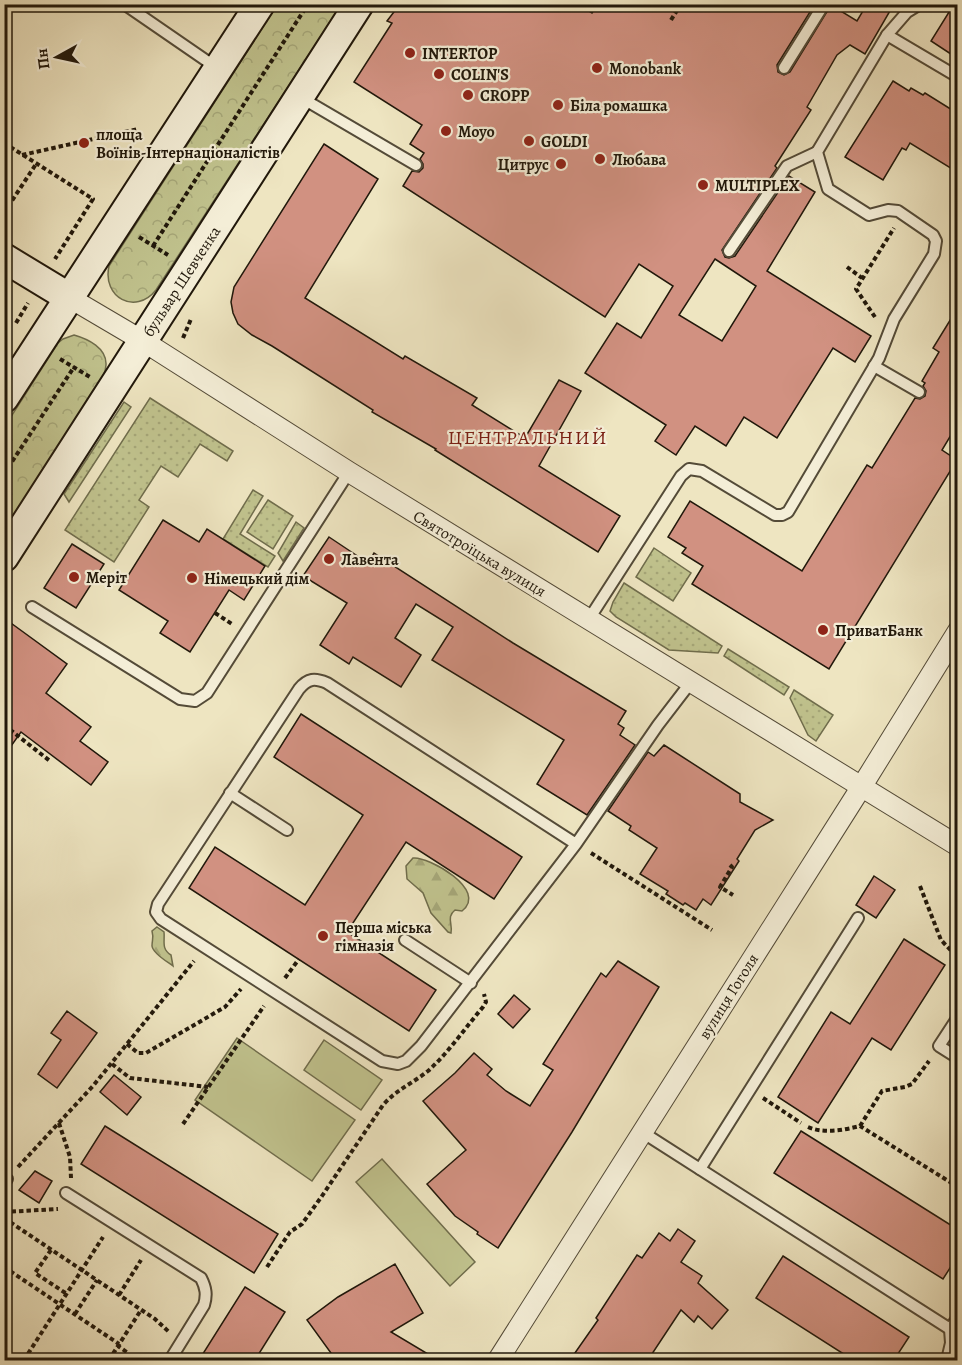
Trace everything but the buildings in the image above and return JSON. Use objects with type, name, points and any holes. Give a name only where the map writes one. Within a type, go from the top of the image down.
[{"type":"main road","points":[[4,398],[260,4]]},
{"type":"main road","name":"бульвар Шевченка","points":[[4,557],[359,4]]},
{"type":"main road","name":"Святотроїцька вулиця","points":[[4,258],[70,298]]},
{"type":"street","name":"Святотроїцька вулиця","points":[[70,298],[957,846]]},
{"type":"street","name":"вулиця Гоголя","points":[[498,1360],[862,786],[957,631]]},
{"type":"lane","points":[[124,4],[218,68]]},
{"type":"lane","points":[[784,68],[824,4]]},
{"type":"lane","points":[[729,251],[787,166],[817,152],[887,35],[907,12],[920,4]]},
{"type":"lane","points":[[887,35],[957,77]]},
{"type":"lane","points":[[300,97],[416,165]]},
{"type":"lane","points":[[589,619],[685,472],[702,471],[775,515],[788,512],[874,366],[889,329],[936,248],[933,235],[903,214],[893,210],[869,215],[828,189],[817,152]]},
{"type":"lane","points":[[874,366],[919,392]]},
{"type":"lane","points":[[32,606],[180,699],[195,701],[207,693],[349,472]]},
{"type":"lane","points":[[576,844],[327,683],[312,679],[304,682],[299,688],[158,904],[156,912],[161,919],[382,1061],[398,1064],[413,1056],[471,983],[576,844],[658,725],[691,682]]},
{"type":"lane","points":[[230,793],[288,830]]},
{"type":"lane","points":[[700,1169],[858,918]]},
{"type":"lane","points":[[405,940],[471,983]]},
{"type":"lane","points":[[957,1017],[939,1046],[957,1058]]},
{"type":"lane","points":[[642,1132],[950,1329]]},
{"type":"lane","points":[[66,1193],[201,1278],[206,1288],[204,1305],[170,1360]]},
{"type":"lane","points":[[947,1360],[951,1343],[950,1329],[957,1317]]},
{"type":"path","points":[[153,246],[308,4]]},
{"type":"path","points":[[671,20],[681,4]]},
{"type":"path","points":[[22,155],[138,129]]},
{"type":"path","points":[[4,143],[93,199],[52,262]]},
{"type":"path","points":[[4,213],[36,164]]},
{"type":"path","points":[[889,329],[877,320],[857,293],[856,286],[903,214]]},
{"type":"path","points":[[847,267],[862,278]]},
{"type":"path","points":[[16,323],[30,299]]},
{"type":"path","points":[[183,338],[195,310]]},
{"type":"path","points":[[4,474],[74,367],[98,382]]},
{"type":"path","points":[[4,725],[50,761]]},
{"type":"path","points":[[576,844],[712,930]]},
{"type":"path","points":[[730,865],[732,867],[720,887],[733,895]]},
{"type":"path","points":[[920,886],[941,940],[957,958]]},
{"type":"path","points":[[6,1181],[112,1064],[182,976]]},
{"type":"path","points":[[127,1044],[138,1053],[146,1053],[225,1008],[250,976]]},
{"type":"path","points":[[267,1267],[287,1236],[302,1224],[384,1105],[394,1094],[436,1063],[483,1007],[486,996],[471,983]]},
{"type":"path","points":[[183,1124],[274,992]]},
{"type":"path","points":[[808,1126],[813,1129],[845,1130],[860,1126],[882,1091],[912,1084],[939,1046]]},
{"type":"path","points":[[112,1064],[130,1078],[208,1087]]},
{"type":"path","points":[[750,1090],[801,1123]]},
{"type":"path","points":[[4,1212],[58,1209],[71,1184],[71,1167],[59,1124]]},
{"type":"path","points":[[860,1126],[957,1187]]},
{"type":"path","points":[[4,1218],[182,1340]]},
{"type":"path","points":[[24,1360],[113,1222]]},
{"type":"path","points":[[119,1295],[150,1245]]},
{"type":"path","points":[[51,1250],[35,1273],[67,1294]]},
{"type":"path","points":[[4,1267],[75,1314],[128,1353],[123,1360],[114,1353]]},
{"type":"path","points":[[75,1314],[97,1280]]},
{"type":"path","points":[[109,1360],[141,1310]]},
{"type":"green space","points":[[278,4],[341,5],[156,290],[148,298],[139,302],[122,299],[110,286],[109,266]]},
{"type":"green space","points":[[74,335],[91,342],[100,349],[105,359],[105,372],[5,531],[5,426],[58,343]]},
{"type":"green space","points":[[150,398],[233,451],[227,461],[200,444],[178,477],[161,466],[139,500],[149,507],[114,562],[65,530]]},
{"type":"green space","points":[[124,402],[131,407],[69,502],[64,494]]},
{"type":"green space","points":[[253,490],[263,496],[240,534],[275,556],[268,567],[223,539]]},
{"type":"green space","points":[[268,500],[293,516],[273,549],[247,532]]},
{"type":"green space","points":[[296,522],[304,528],[283,561],[278,553]]},
{"type":"green space","points":[[654,548],[691,573],[673,601],[636,577]]},
{"type":"green space","points":[[624,583],[722,646],[718,653],[669,650],[616,617],[610,611]]},
{"type":"green space","points":[[728,649],[789,687],[784,695],[724,656]]},
{"type":"green space","points":[[794,690],[833,715],[816,741],[808,735],[790,698]]},
{"type":"green space","points":[[413,858],[431,862],[442,868],[462,884],[468,894],[468,903],[462,911],[455,910],[451,915],[451,933],[431,913],[423,893],[407,879],[406,866]]},
{"type":"green space","points":[[157,927],[164,932],[165,947],[171,955],[173,966],[153,949],[152,931]]},
{"type":"green space","points":[[237,1038],[355,1120],[312,1181],[195,1100]]},
{"type":"green space","points":[[324,1040],[382,1080],[361,1110],[304,1070]]},
{"type":"green space","points":[[382,1159],[475,1262],[450,1286],[356,1182]]},
{"type":"place","name":"INTERTOP","points":[[410,53]]},
{"type":"place","name":"Monobank","points":[[597,68]]},
{"type":"place","name":"COLIN'S","points":[[439,74]]},
{"type":"place","name":"CROPP","points":[[468,95]]},
{"type":"place","name":"Біла ромашка","points":[[558,105]]},
{"type":"place","name":"Moyo","points":[[446,131]]},
{"type":"place","name":"GOLDI","points":[[529,141]]},
{"type":"place","name":"площа Воїнів-Інтернаціоналістів","points":[[84,143]]},
{"type":"place","name":"Любава","points":[[600,159]]},
{"type":"place","name":"Цитрус","points":[[561,164]]},
{"type":"place","name":"MULTIPLEX","points":[[703,185]]},
{"type":"place","name":"Лавента","points":[[329,559]]},
{"type":"place","name":"Меріт","points":[[74,577]]},
{"type":"place","name":"Німецький дім","points":[[192,578]]},
{"type":"place","name":"ПриватБанк","points":[[823,630]]},
{"type":"place","name":"Перша міська гімназія","points":[[323,936]]},
{"type":"district","name":"ЦЕНТРАЛЬНИЙ","points":[[528,437]]}]
